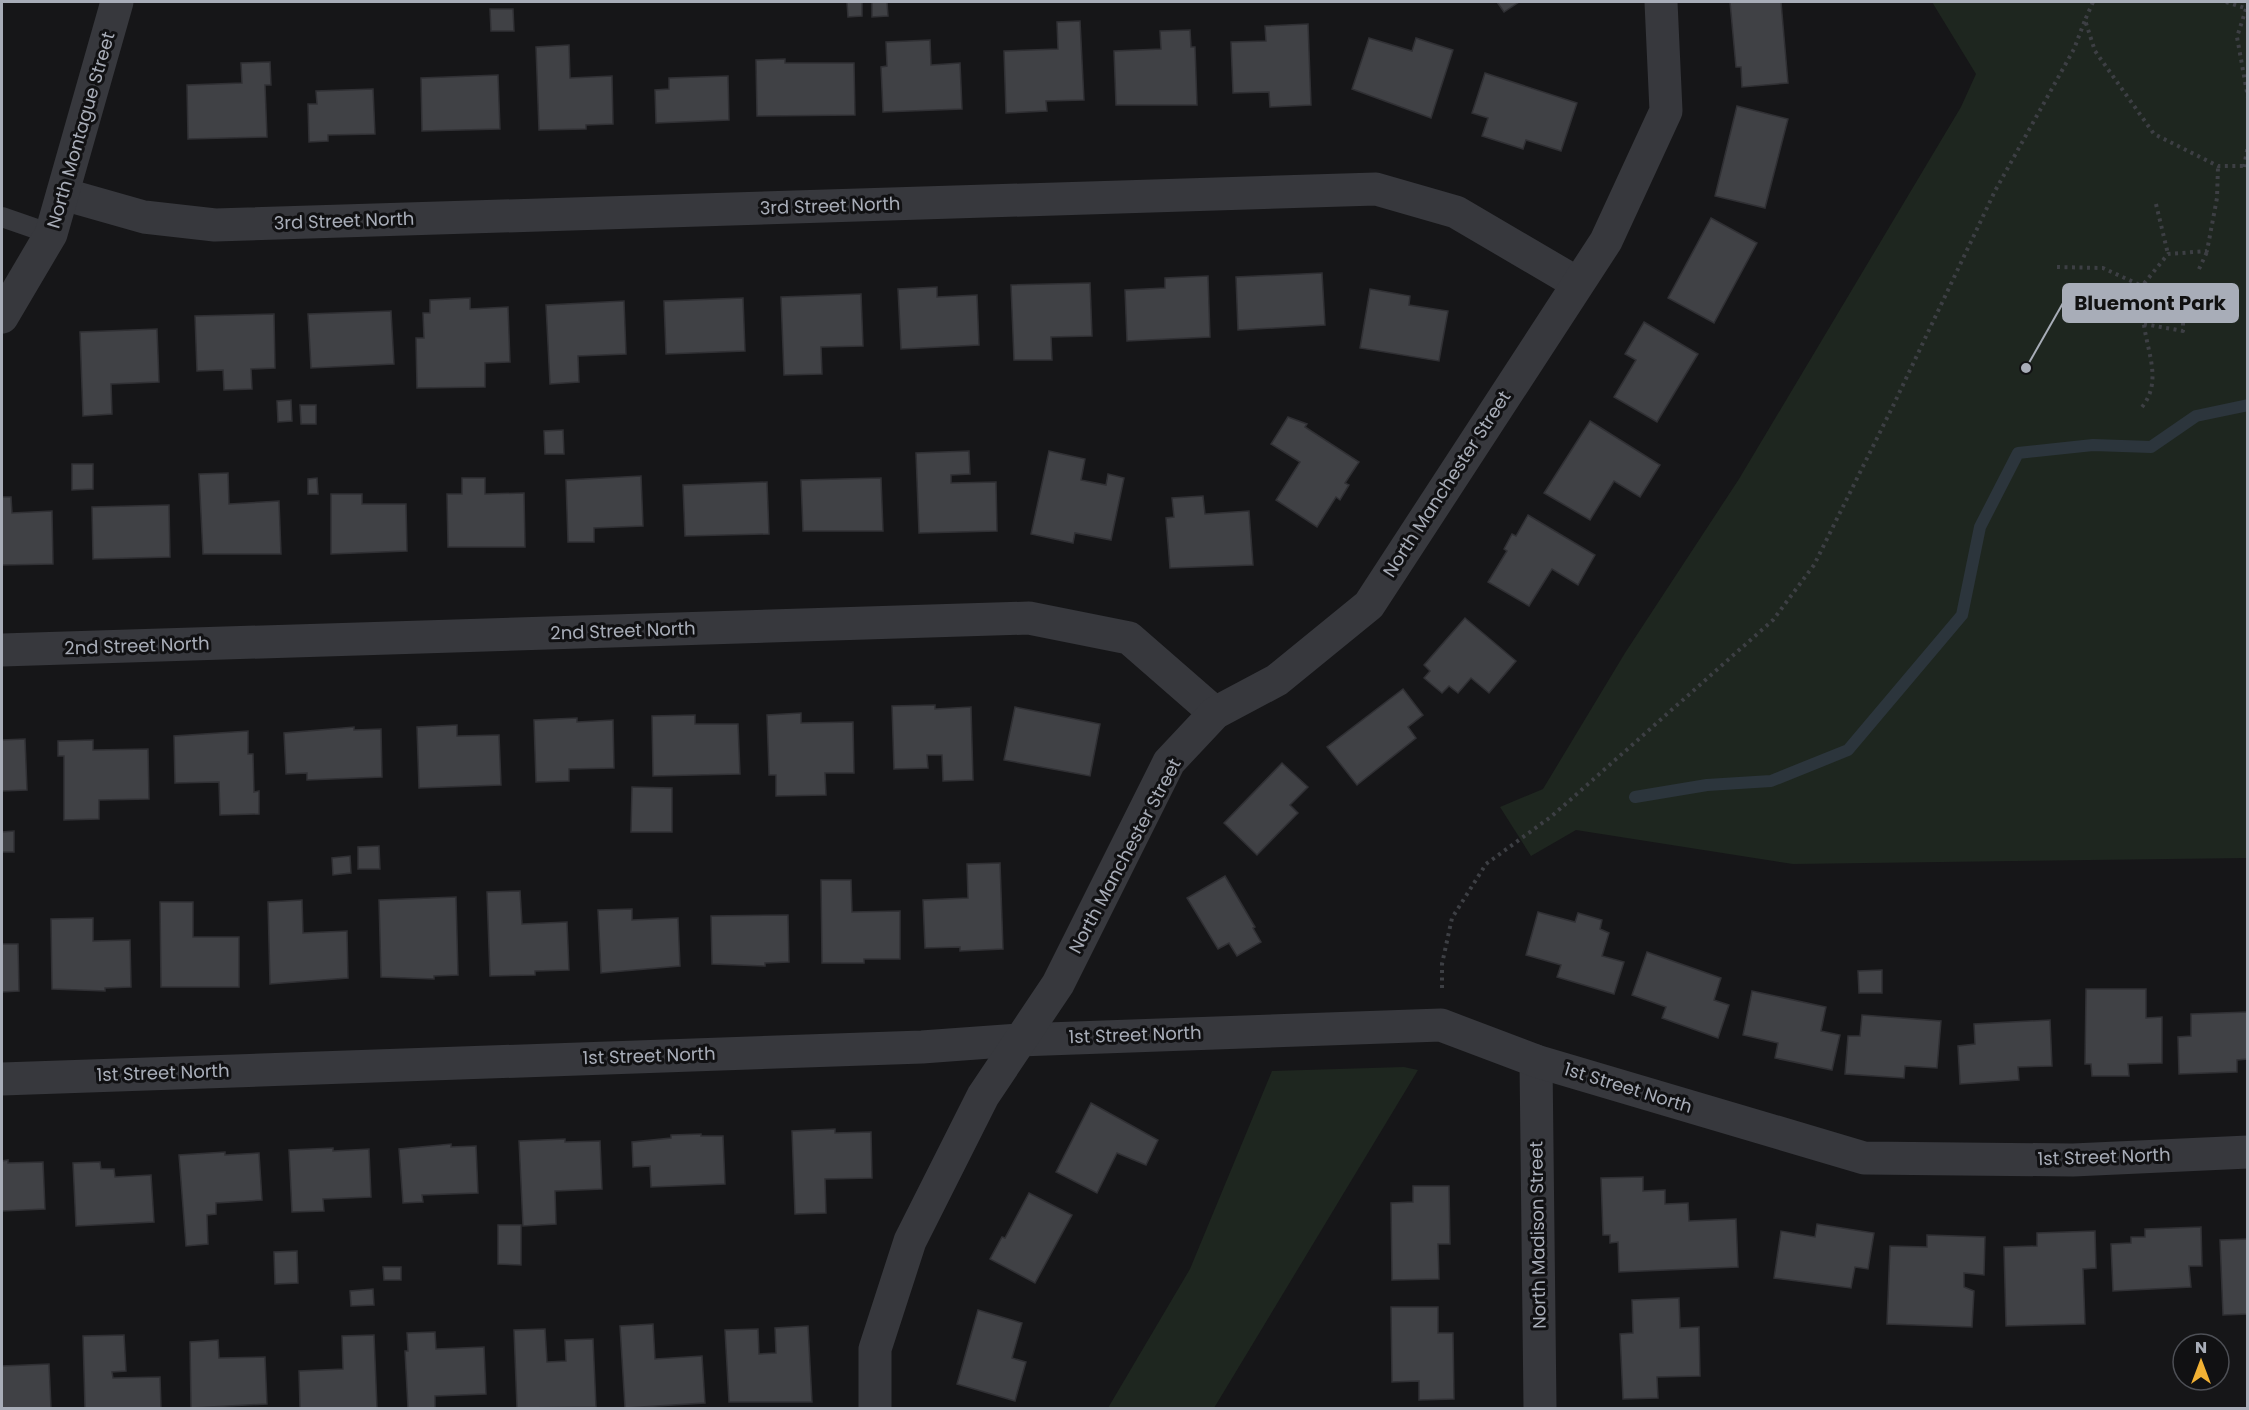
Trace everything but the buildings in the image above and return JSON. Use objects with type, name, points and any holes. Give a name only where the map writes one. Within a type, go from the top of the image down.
[{"type":"street","name":"North Montague Street","points":[[2,317],[51,234],[117,2]]},
{"type":"street","name":"North Manchester Street","points":[[875,1408],[875,1349],[910,1241],[983,1096],[1058,984],[1169,762],[1215,713],[1277,680],[1369,605],[1606,241],[1666,111],[1661,2]]},
{"type":"street","name":"3rd Street North","points":[[63,194],[144,217],[215,225],[1376,189],[1456,212],[1577,283]]},
{"type":"street","name":"2nd Street North","points":[[2,650],[1029,618],[1129,638],[1215,713]]},
{"type":"street","name":"1st Street North","points":[[2,1078],[922,1047],[1019,1040],[1442,1025],[1536,1061],[1864,1158],[2073,1160],[2247,1152]]},
{"type":"street","name":"North Madison Street","points":[[1536,1061],[1540,1408]]},
{"type":"lane","points":[[2,217],[51,234]]},
{"type":"path","points":[[1442,1025],[1443,964],[1452,918],[1486,864],[1552,816],[1773,620],[1814,566],[1995,191],[2074,49],[2092,2]]},
{"type":"path","points":[[2226,2],[2247,9],[2237,37],[2247,96]]},
{"type":"path","points":[[2085,20],[2095,51],[2154,134],[2218,166],[2246,166],[2247,145]]},
{"type":"path","points":[[2199,269],[2207,251],[2217,198],[2218,166]]},
{"type":"path","points":[[2156,204],[2168,254]]},
{"type":"path","points":[[2142,407],[2149,398],[2154,384],[2144,324],[2142,286],[2168,254],[2207,251]]},
{"type":"path","points":[[2057,267],[2103,268],[2142,286],[2156,285]]},
{"type":"path","points":[[2144,324],[2184,331],[2184,322]]},
{"type":"shaded area","points":[[1932,2],[2247,2],[2247,858],[1793,864],[1576,830],[1531,856],[1500,807],[1543,789],[1625,653],[1739,479],[1961,107],[1976,74]]},
{"type":"shaded area","points":[[1404,1067],[1418,1070],[1214,1408],[1108,1408],[1190,1269],[1272,1071]]},
{"type":"waterway","points":[[1635,797],[1707,785],[1771,781],[1848,750],[1962,615],[1980,527],[2018,453],[2093,445],[2151,447],[2196,416],[2248,405]]},
{"type":"place","name":"Bluemont Park","points":[[2026,368]]}]
